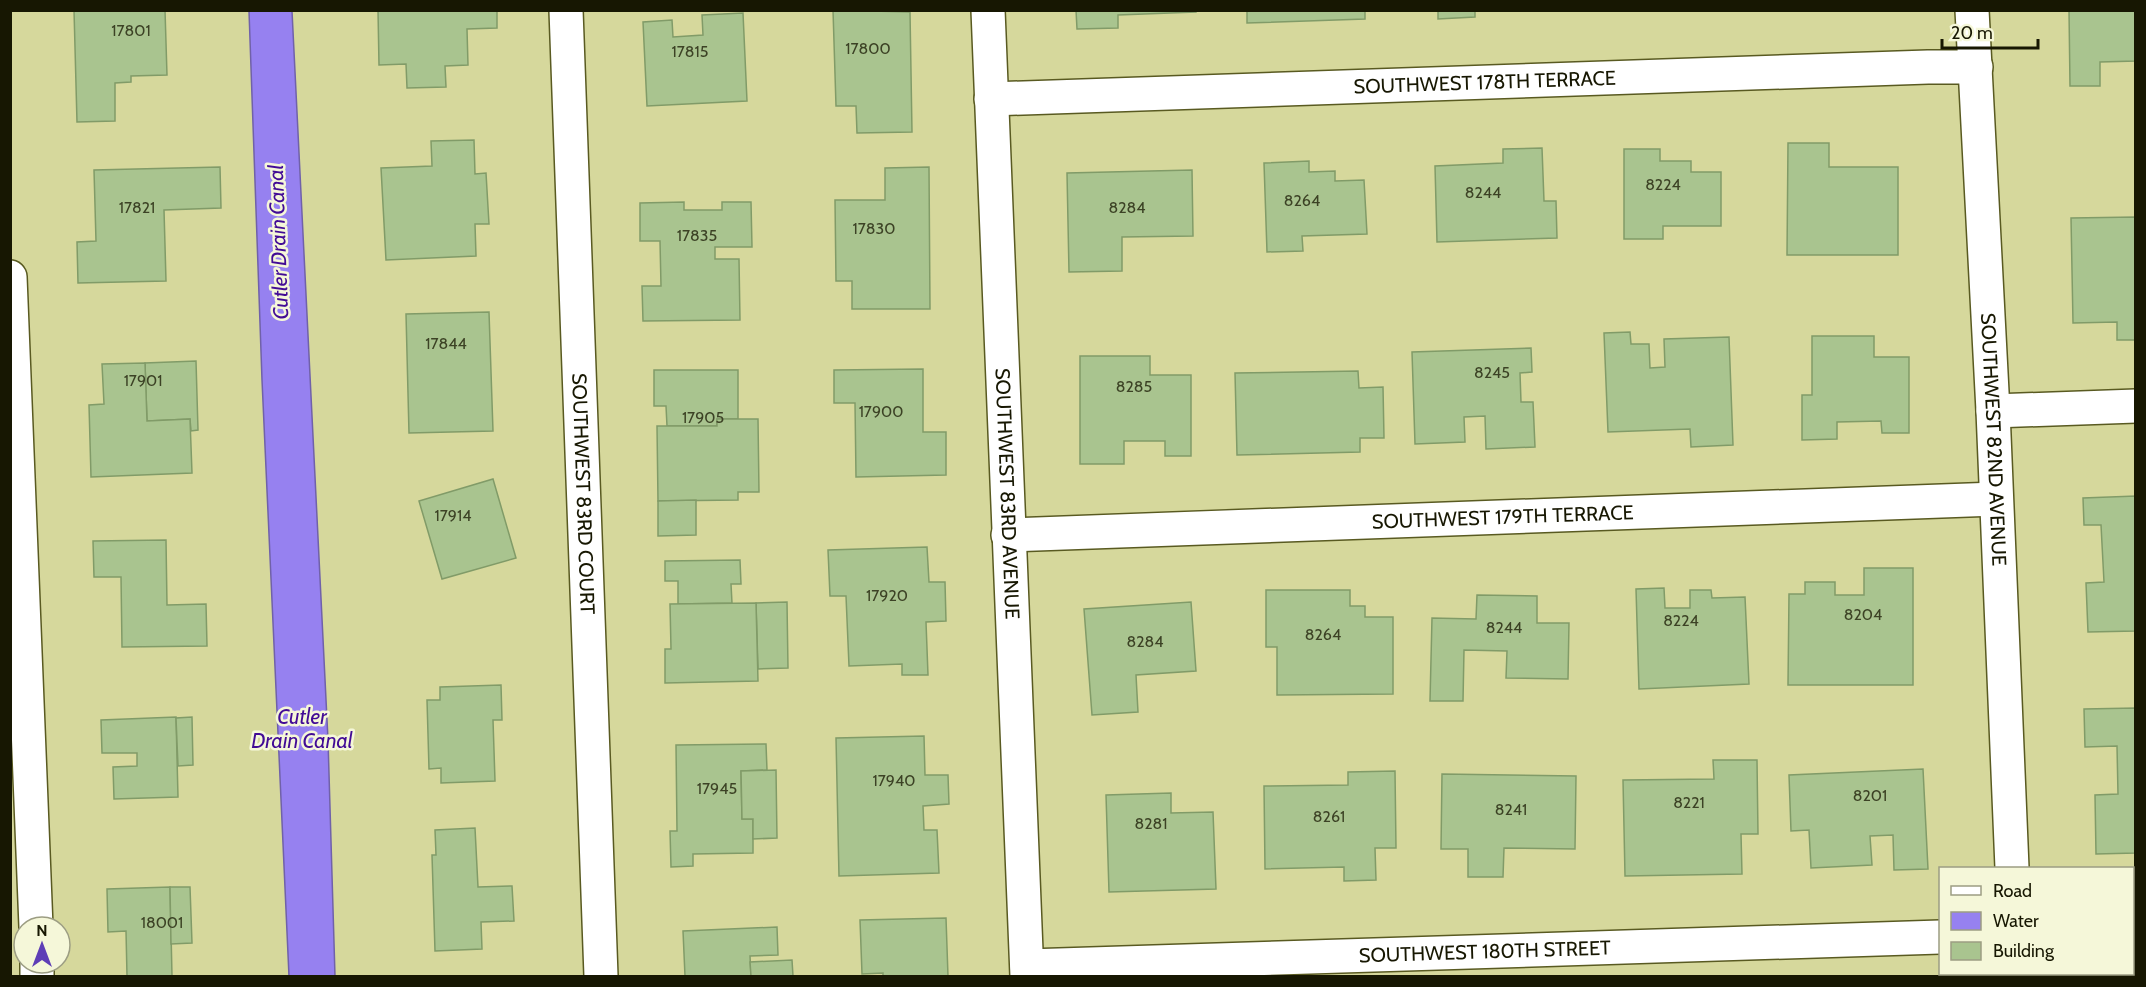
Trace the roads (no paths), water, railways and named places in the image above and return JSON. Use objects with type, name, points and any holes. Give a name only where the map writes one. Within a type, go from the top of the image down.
[{"type":"street","name":"SOUTHWEST 83RD COURT","points":[[566,10],[602,976]]},
{"type":"street","name":"SOUTHWEST 83RD AVENUE","points":[[988,10],[1027,971]]},
{"type":"street","name":"SOUTHWEST 82ND AVENUE","points":[[1972,10],[1993,411],[2012,867]]},
{"type":"street","name":"SOUTHWEST 178TH TERRACE","points":[[991,99],[1976,67]]},
{"type":"street","points":[[10,276],[22,850],[34,915]]},
{"type":"street","points":[[1993,411],[2136,406]]},
{"type":"street","name":"SOUTHWEST 179TH TERRACE","points":[[1008,535],[1996,499]]},
{"type":"street","name":"SOUTHWEST 180TH STREET","points":[[1027,971],[1939,938]]},
{"type":"water","name":"Cutler Drain Canal","points":[[249,11],[292,11],[328,740],[335,976],[289,976],[262,380]]}]
